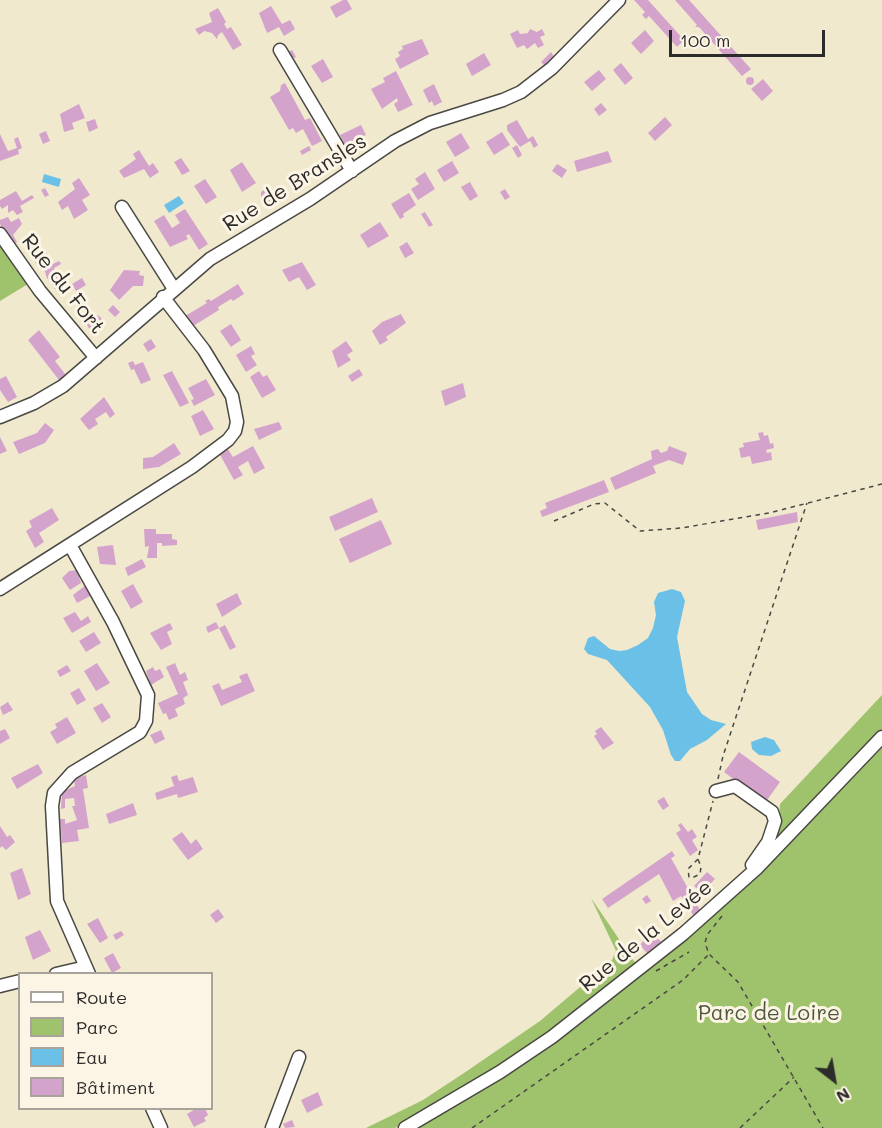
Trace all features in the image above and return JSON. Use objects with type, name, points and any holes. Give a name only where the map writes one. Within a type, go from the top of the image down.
[{"type":"street","name":"Rue de Bransles","points":[[0,417],[34,403],[63,386],[210,259],[352,171],[395,141],[430,123],[504,100],[521,92],[552,68],[619,0]]},
{"type":"street","points":[[280,50],[352,171]]},
{"type":"street","points":[[122,207],[174,289]]},
{"type":"street","name":"Rue du Fort","points":[[0,234],[40,291],[96,358]]},
{"type":"street","points":[[0,589],[192,467],[228,440],[235,431],[237,422],[232,396],[204,350],[164,297]]},
{"type":"street","points":[[70,545],[113,622],[148,695],[146,721],[140,732],[72,772],[54,793],[52,806],[57,901],[87,970],[72,972]]},
{"type":"street","name":"Rue de la Levée","points":[[405,1128],[500,1071],[552,1036],[683,934],[744,880],[882,737]]},
{"type":"street","points":[[716,790],[735,786],[772,812],[775,821],[768,842],[744,880]]},
{"type":"street","points":[[0,986],[18,982]]},
{"type":"street","points":[[272,1128],[299,1057]]},
{"type":"street","points":[[153,1110],[161,1128]]},
{"type":"path","points":[[554,521],[594,504],[605,503],[640,531],[671,529],[768,513],[882,484]]},
{"type":"path","points":[[698,858],[688,869],[689,877],[700,874],[698,858],[723,756],[807,503]]},
{"type":"path","points":[[726,911],[707,935],[705,943],[709,954],[738,982],[795,1076],[823,1128]]},
{"type":"path","points":[[472,1128],[683,980],[709,954]]},
{"type":"path","points":[[740,1128],[795,1076]]},
{"type":"green space","points":[[0,242],[28,284],[0,301]]},
{"type":"green space","points":[[882,695],[882,732],[762,857],[778,829],[780,804]]},
{"type":"green space","name":"Parc de Loire","points":[[882,743],[882,1128],[417,1128],[480,1092],[623,988]]},
{"type":"green space","points":[[591,898],[636,964],[566,1021],[458,1093],[395,1128],[366,1128],[423,1100],[464,1073],[540,1021],[612,960],[616,951]]},
{"type":"water","points":[[44,174],[61,179],[59,187],[42,182]]},
{"type":"water","points":[[179,196],[184,203],[169,213],[164,205]]},
{"type":"water","points":[[672,589],[681,592],[685,601],[677,637],[687,692],[702,714],[711,720],[726,724],[707,740],[690,749],[680,761],[675,761],[671,755],[663,730],[650,707],[607,660],[588,654],[584,649],[588,638],[594,636],[610,649],[619,651],[638,645],[648,638],[653,628],[656,615],[654,602],[658,593]]},
{"type":"water","points":[[765,737],[774,740],[781,751],[771,756],[759,755],[752,749],[751,742]]},
{"type":"building","points":[[347,0],[352,9],[336,18],[330,7]]},
{"type":"building","points":[[634,0],[648,0],[684,40],[677,47],[649,16],[646,19],[642,15],[645,12]]},
{"type":"building","points":[[675,0],[689,0],[751,69],[742,76],[699,27],[695,27],[697,25]]},
{"type":"building","points":[[271,6],[282,24],[290,20],[295,29],[284,36],[279,27],[267,33],[259,13]]},
{"type":"building","points":[[218,8],[226,22],[224,24],[227,29],[231,27],[242,45],[233,50],[222,32],[217,39],[212,33],[204,31],[199,35],[195,29],[212,22],[209,13]]},
{"type":"building","points":[[530,29],[537,32],[542,29],[545,35],[540,37],[544,45],[538,48],[535,43],[527,49],[524,45],[517,48],[510,34],[518,30],[520,34],[528,33]]},
{"type":"building","points":[[645,30],[654,41],[641,54],[631,43]]},
{"type":"building","points":[[422,39],[429,54],[400,69],[395,59],[400,56],[398,52],[403,49],[402,46]]},
{"type":"building","points":[[292,50],[296,57],[290,60],[286,53]]},
{"type":"building","points":[[551,52],[554,57],[545,66],[541,62]]},
{"type":"building","points":[[484,53],[491,65],[472,76],[466,64]]},
{"type":"building","points":[[323,59],[333,77],[322,83],[311,66]]},
{"type":"building","points":[[621,63],[633,78],[625,85],[613,70]]},
{"type":"building","points":[[599,70],[606,79],[592,91],[584,82]]},
{"type":"building","points":[[396,71],[413,105],[398,112],[394,104],[398,101],[397,98],[382,109],[371,89],[385,82],[383,78]]},
{"type":"building","points":[[750,77],[754,81],[750,85],[746,81]]},
{"type":"building","points":[[763,79],[773,91],[762,101],[751,89]]},
{"type":"building","points":[[285,83],[305,120],[310,118],[322,141],[312,146],[303,129],[296,133],[293,128],[289,130],[270,97],[280,91],[281,85]]},
{"type":"building","points":[[434,84],[442,102],[434,106],[432,101],[429,103],[423,90]]},
{"type":"building","points":[[601,103],[607,110],[599,116],[594,109]]},
{"type":"building","points":[[79,104],[85,118],[72,123],[74,129],[64,132],[60,114]]},
{"type":"building","points":[[665,117],[672,125],[655,141],[648,133]]},
{"type":"building","points":[[95,119],[98,128],[89,132],[86,122]]},
{"type":"building","points":[[517,120],[528,139],[533,136],[538,145],[534,148],[530,141],[520,147],[507,130],[507,125]]},
{"type":"building","points":[[361,125],[366,135],[345,145],[340,135]]},
{"type":"building","points":[[46,131],[50,141],[43,144],[39,134]]},
{"type":"building","points":[[502,132],[510,145],[494,155],[486,142]]},
{"type":"building","points":[[461,133],[470,148],[455,157],[446,142]]},
{"type":"building","points":[[0,134],[8,151],[17,148],[14,139],[18,137],[22,148],[18,150],[19,154],[0,161]]},
{"type":"building","points":[[517,145],[522,155],[518,158],[512,148]]},
{"type":"building","points":[[309,146],[311,150],[302,155],[300,151]]},
{"type":"building","points":[[139,150],[149,166],[153,163],[159,172],[150,178],[144,169],[124,178],[119,171],[136,159],[133,154]]},
{"type":"building","points":[[608,151],[612,162],[577,172],[574,161]]},
{"type":"building","points":[[181,158],[190,171],[182,175],[174,162]]},
{"type":"building","points":[[452,161],[459,173],[444,182],[437,170]]},
{"type":"building","points":[[242,162],[256,183],[242,192],[230,170]]},
{"type":"building","points":[[557,164],[567,170],[562,178],[552,171]]},
{"type":"building","points":[[425,172],[435,189],[418,200],[411,189],[419,184],[415,179]]},
{"type":"building","points":[[79,178],[90,195],[82,200],[88,210],[74,219],[68,206],[62,210],[58,202],[75,189],[72,183]]},
{"type":"building","points":[[205,179],[217,197],[206,204],[194,186]]},
{"type":"building","points":[[470,182],[478,196],[470,201],[461,187]]},
{"type":"building","points":[[268,187],[278,203],[270,209],[261,196],[261,192]]},
{"type":"building","points":[[45,188],[49,195],[45,197],[41,190]]},
{"type":"building","points":[[505,189],[510,197],[505,200],[500,192]]},
{"type":"building","points":[[16,191],[22,201],[32,195],[34,198],[20,206],[23,212],[17,215],[13,210],[8,213],[8,205],[2,209],[0,206],[0,200]]},
{"type":"building","points":[[409,193],[416,205],[400,219],[391,204]]},
{"type":"building","points":[[185,209],[208,244],[199,250],[189,234],[186,236],[188,239],[170,247],[154,221],[164,215],[172,228],[180,223],[175,215]]},
{"type":"building","points":[[425,212],[433,225],[429,227],[421,214]]},
{"type":"building","points":[[8,217],[11,222],[19,218],[22,224],[13,235],[17,242],[13,245],[0,224],[0,220]]},
{"type":"building","points":[[380,222],[389,236],[368,248],[360,235]]},
{"type":"building","points":[[407,242],[414,253],[405,258],[399,247]]},
{"type":"building","points":[[45,251],[53,264],[59,261],[61,264],[54,268],[67,287],[61,291],[58,287],[55,289],[44,269],[42,270],[33,260]]},
{"type":"building","points":[[302,262],[316,285],[307,290],[299,277],[289,282],[282,270]]},
{"type":"building","points":[[124,270],[140,271],[139,275],[144,276],[143,286],[133,286],[119,300],[110,290]]},
{"type":"building","points":[[82,278],[86,285],[76,291],[72,284]]},
{"type":"building","points":[[238,284],[244,294],[218,307],[219,310],[193,326],[185,316],[207,303],[205,301],[209,299],[211,301]]},
{"type":"building","points":[[86,302],[88,306],[81,311],[78,307]]},
{"type":"building","points":[[113,305],[120,312],[115,317],[108,310]]},
{"type":"building","points":[[401,314],[406,323],[386,337],[388,340],[380,345],[372,331],[382,322]]},
{"type":"building","points":[[95,315],[103,323],[95,331],[87,323]]},
{"type":"building","points":[[231,324],[241,340],[231,347],[220,331]]},
{"type":"building","points":[[39,330],[60,357],[55,361],[66,375],[59,380],[28,340]]},
{"type":"building","points":[[151,339],[156,347],[148,352],[143,344]]},
{"type":"building","points":[[346,341],[353,351],[347,355],[351,360],[338,368],[332,351]]},
{"type":"building","points":[[251,346],[255,354],[251,356],[257,365],[246,372],[236,355]]},
{"type":"building","points":[[133,361],[135,365],[143,362],[151,380],[141,384],[134,369],[131,370],[128,363]]},
{"type":"building","points":[[359,369],[363,375],[352,382],[348,376]]},
{"type":"building","points":[[172,371],[189,403],[180,407],[163,375]]},
{"type":"building","points":[[259,371],[263,377],[267,375],[276,390],[262,398],[250,377]]},
{"type":"building","points":[[6,376],[17,397],[8,402],[0,390],[0,379]]},
{"type":"building","points":[[206,379],[215,395],[194,406],[191,400],[194,399],[188,388]]},
{"type":"building","points":[[463,383],[466,397],[445,406],[441,391]]},
{"type":"building","points":[[104,397],[115,414],[110,418],[106,412],[95,419],[98,424],[89,430],[80,419]]},
{"type":"building","points":[[203,410],[214,429],[200,436],[191,416]]},
{"type":"building","points":[[279,422],[282,429],[259,440],[254,429]]},
{"type":"building","points":[[45,423],[54,430],[45,443],[19,454],[13,442],[37,433]]},
{"type":"building","points":[[763,432],[764,436],[768,435],[770,444],[773,443],[774,448],[766,450],[767,453],[771,452],[772,460],[752,464],[750,456],[741,458],[739,448],[744,447],[743,443],[760,440],[758,433]]},
{"type":"building","points":[[0,437],[7,451],[0,454]]},
{"type":"building","points":[[174,443],[181,454],[159,467],[143,469],[143,458],[153,457]]},
{"type":"building","points":[[253,446],[265,468],[254,474],[248,461],[238,467],[243,475],[234,480],[219,453],[227,448],[233,457]]},
{"type":"building","points":[[669,446],[687,453],[683,465],[669,460],[653,466],[656,473],[615,490],[610,478],[652,459],[651,451],[658,449],[661,453],[667,451]]},
{"type":"building","points":[[604,480],[609,492],[542,517],[540,511],[547,508],[545,503]]},
{"type":"building","points":[[372,498],[378,512],[335,531],[329,517]]},
{"type":"building","points":[[52,508],[59,520],[39,533],[44,542],[35,548],[26,531],[32,527],[29,521]]},
{"type":"building","points":[[797,512],[798,522],[758,530],[756,520]]},
{"type":"building","points":[[381,520],[392,544],[350,563],[339,539]]},
{"type":"building","points":[[144,529],[156,529],[156,534],[172,534],[172,539],[177,540],[177,545],[162,546],[162,543],[157,543],[157,558],[147,558],[149,546],[145,547]]},
{"type":"building","points":[[113,545],[116,565],[100,564],[97,547]]},
{"type":"building","points":[[142,559],[146,567],[128,576],[125,568]]},
{"type":"building","points":[[77,570],[81,583],[70,590],[62,578],[69,571]]},
{"type":"building","points":[[133,584],[143,602],[131,609],[121,591]]},
{"type":"building","points":[[86,585],[92,595],[77,603],[73,595]]},
{"type":"building","points":[[237,593],[242,604],[222,617],[216,604]]},
{"type":"building","points":[[75,612],[81,621],[88,616],[91,622],[72,633],[63,618]]},
{"type":"building","points":[[216,622],[219,628],[208,633],[206,627]]},
{"type":"building","points":[[170,623],[173,629],[167,632],[172,644],[161,650],[150,633]]},
{"type":"building","points":[[225,625],[236,647],[230,650],[219,628]]},
{"type":"building","points":[[94,632],[101,643],[86,652],[79,641]]},
{"type":"building","points":[[97,663],[110,683],[96,691],[84,671]]},
{"type":"building","points":[[175,663],[180,675],[185,672],[188,680],[183,682],[188,695],[183,698],[185,704],[175,709],[178,716],[169,720],[158,703],[178,694],[166,667]]},
{"type":"building","points":[[67,665],[71,671],[60,677],[57,671]]},
{"type":"building","points":[[153,667],[155,671],[160,669],[164,677],[151,685],[146,671]]},
{"type":"building","points":[[247,673],[255,691],[221,706],[212,686],[219,683],[222,690],[242,682],[239,676]]},
{"type":"building","points":[[79,688],[86,700],[77,705],[70,693]]},
{"type":"building","points":[[8,702],[13,710],[3,715],[0,707]]},
{"type":"building","points":[[102,703],[111,717],[102,723],[93,708]]},
{"type":"building","points":[[67,717],[76,733],[57,744],[50,732],[57,728],[55,724]]},
{"type":"building","points":[[601,727],[614,743],[603,750],[594,736],[597,734],[595,731]]},
{"type":"building","points":[[5,729],[10,738],[0,744],[0,731]]},
{"type":"building","points":[[161,730],[165,739],[155,744],[150,735]]},
{"type":"building","points":[[739,752],[780,782],[765,803],[724,772]]},
{"type":"building","points":[[38,764],[43,773],[17,789],[11,778]]},
{"type":"building","points":[[86,775],[88,788],[83,789],[89,828],[77,830],[79,841],[62,843],[60,819],[65,819],[65,824],[77,820],[72,806],[75,806],[74,798],[65,799],[65,808],[61,809],[62,792],[75,786],[74,779]]},
{"type":"building","points":[[177,775],[179,781],[193,777],[198,792],[178,798],[177,794],[157,800],[155,793],[174,786],[171,777]]},
{"type":"building","points":[[664,797],[669,806],[663,810],[657,801]]},
{"type":"building","points":[[133,803],[137,815],[109,824],[106,814]]},
{"type":"building","points":[[681,823],[688,832],[692,829],[697,837],[692,840],[698,850],[690,856],[676,833],[681,830],[678,825]]},
{"type":"building","points":[[0,826],[7,837],[10,835],[15,842],[6,850],[2,846],[0,848]]},
{"type":"building","points":[[182,832],[191,844],[196,839],[203,849],[188,860],[172,839]]},
{"type":"building","points":[[672,851],[675,856],[671,858],[700,910],[693,915],[681,896],[673,901],[659,874],[608,908],[602,899]]},
{"type":"building","points":[[22,868],[31,894],[18,900],[10,873]]},
{"type":"building","points":[[707,872],[715,879],[702,893],[694,886]]},
{"type":"building","points":[[647,895],[651,901],[646,904],[642,899]]},
{"type":"building","points":[[218,909],[224,917],[216,923],[210,915]]},
{"type":"building","points":[[98,918],[108,938],[100,943],[87,924]]},
{"type":"building","points":[[40,930],[51,951],[33,960],[25,937]]},
{"type":"building","points":[[652,930],[661,942],[647,953],[640,945]]},
{"type":"building","points":[[121,931],[124,935],[116,940],[113,935]]},
{"type":"building","points":[[113,953],[121,968],[111,972],[104,958]]},
{"type":"building","points":[[318,1092],[323,1105],[307,1113],[301,1100]]},
{"type":"building","points":[[194,1110],[206,1110],[208,1115],[204,1118],[206,1121],[194,1127],[187,1114]]},
{"type":"building","points":[[292,1120],[295,1127],[285,1128],[283,1124]]}]
